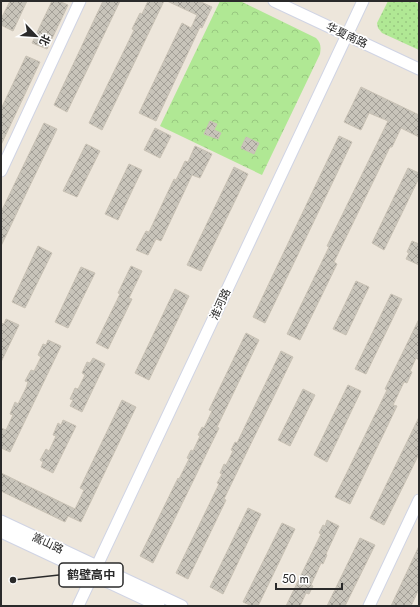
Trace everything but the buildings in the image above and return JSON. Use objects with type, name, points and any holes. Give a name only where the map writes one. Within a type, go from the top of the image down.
[{"type":"street","points":[[1,171],[80,1]]},
{"type":"street","name":"华夏南路","points":[[274,1],[419,69]]},
{"type":"street","name":"淮河路","points":[[78,606],[363,1]]},
{"type":"street","points":[[369,606],[419,500]]},
{"type":"street","name":"嵩山路","points":[[1,521],[95,570],[159,606]]},
{"type":"street","name":"嵩山路","points":[[1,532],[182,606]]},
{"type":"green space","points":[[220,1],[240,1],[316,38],[320,45],[320,54],[262,175],[160,126]]},
{"type":"green space","points":[[388,1],[413,1],[419,4],[419,50],[382,33],[378,28],[377,23]]},
{"type":"place","name":"鹤壁高中","points":[[13,580]]}]
